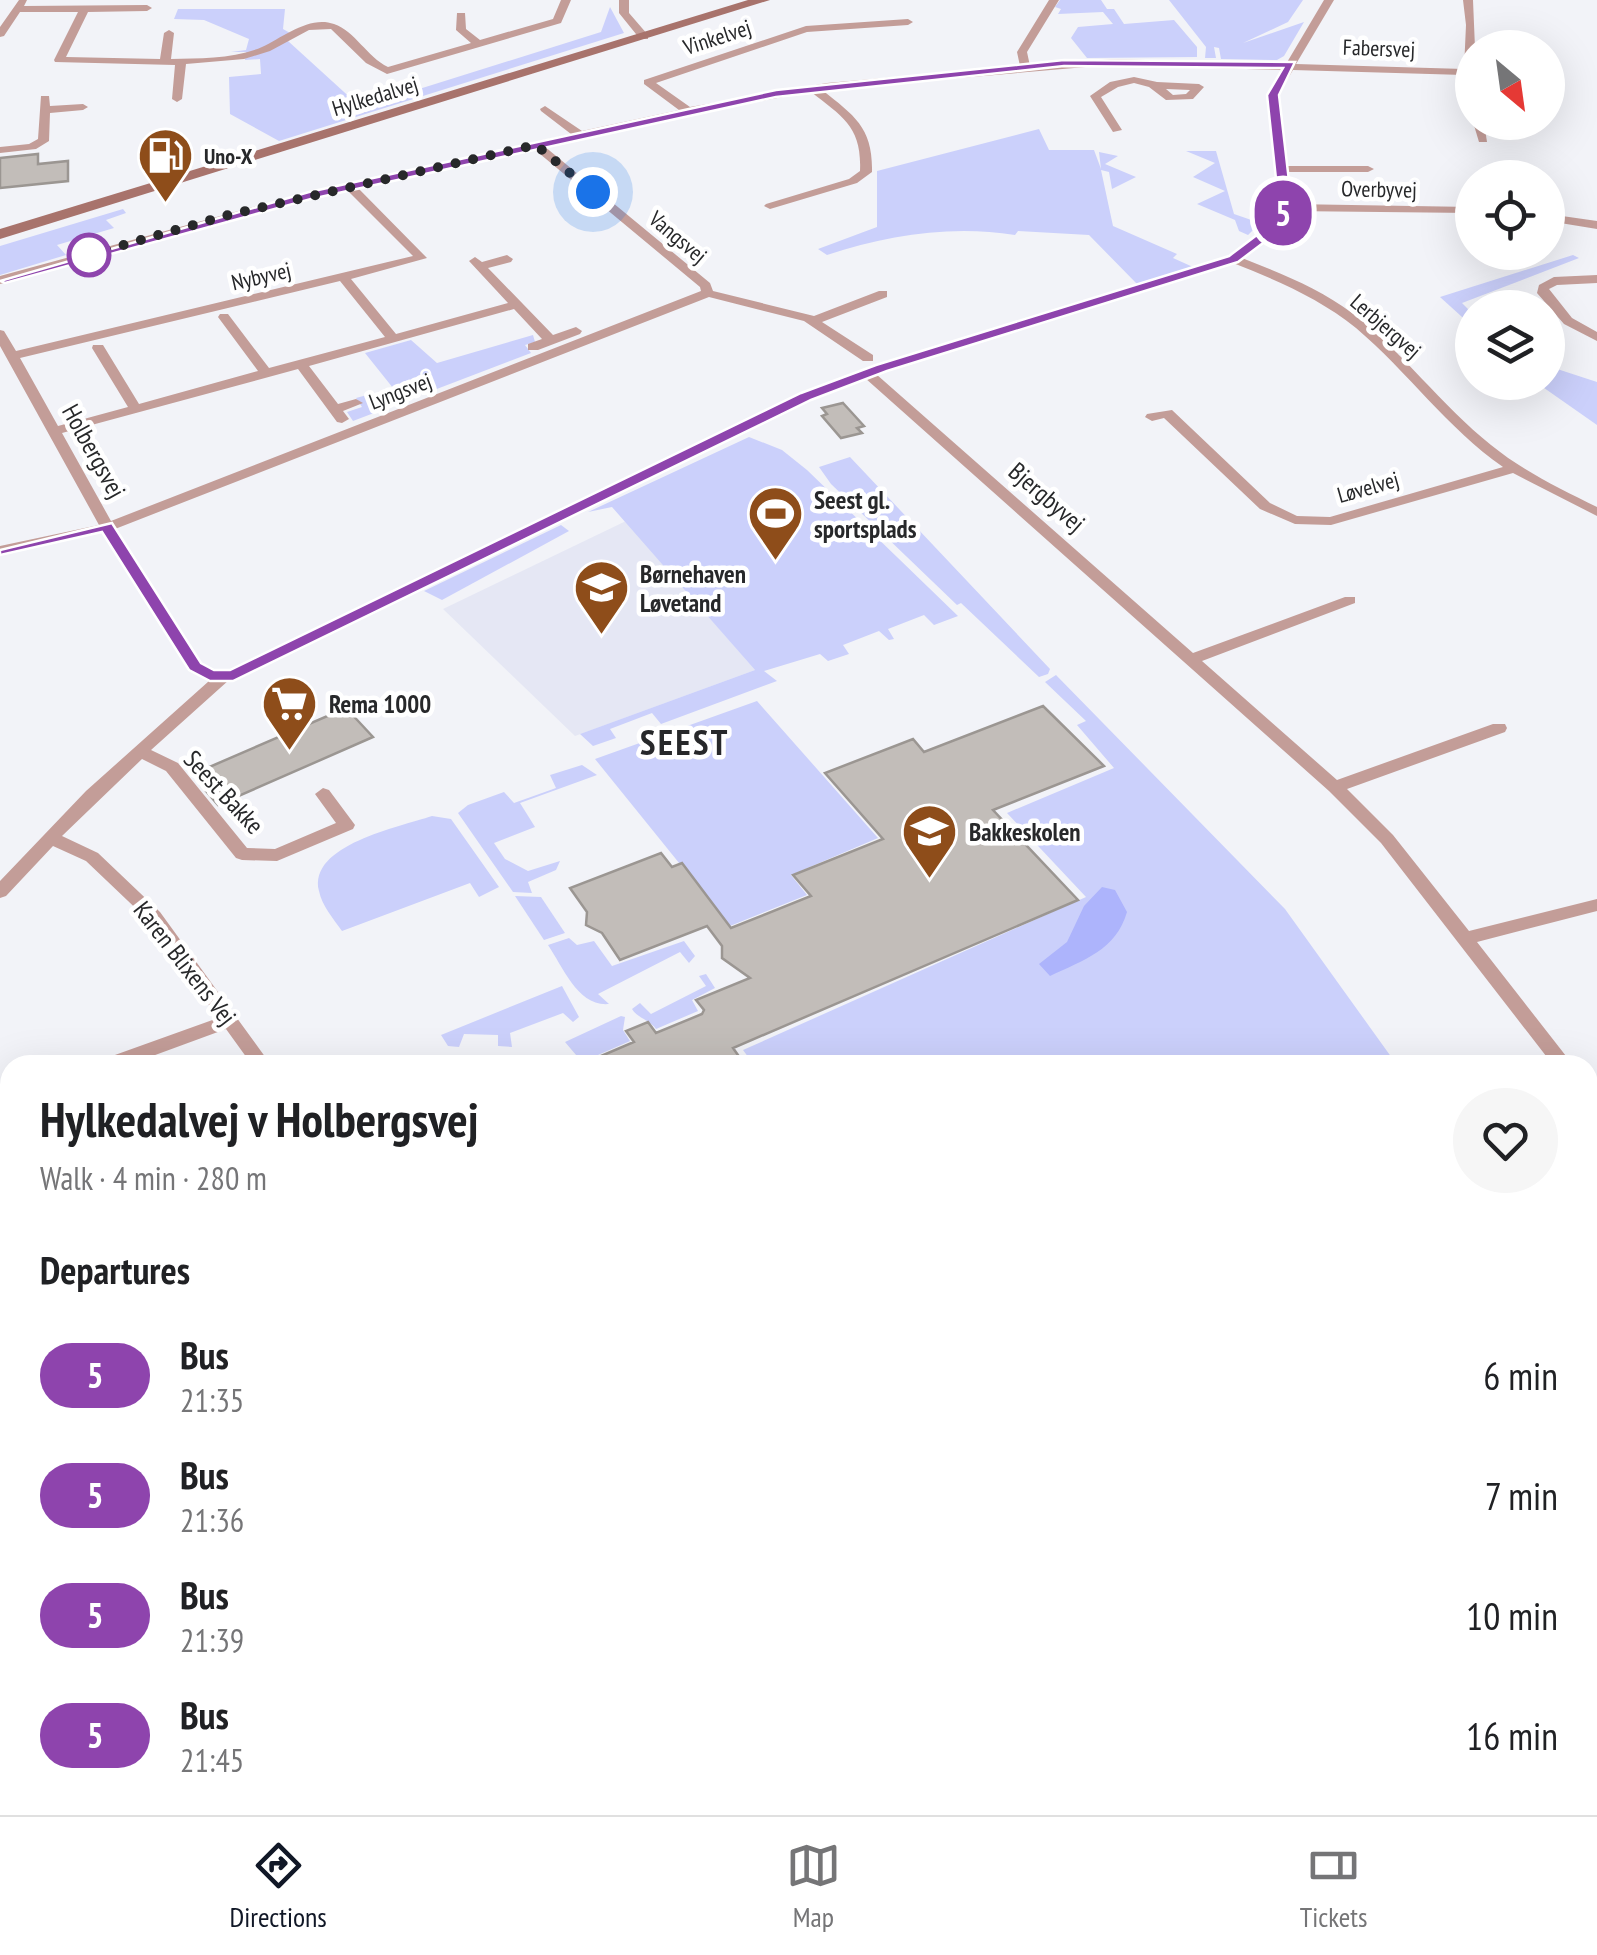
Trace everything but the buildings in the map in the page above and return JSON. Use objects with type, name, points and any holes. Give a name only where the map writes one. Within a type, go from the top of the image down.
[{"type":"street","points":[[84,9],[59,60],[181,62],[250,55],[271,48],[300,27],[330,25],[337,27],[349,44],[379,69],[387,71],[557,21],[566,0]]},
{"type":"street","points":[[624,0],[624,13],[644,37]]},
{"type":"street","name":"Hylkedalvej","points":[[0,234],[763,0]]},
{"type":"street","points":[[1025,66],[1022,52],[1054,0]]},
{"type":"street","points":[[1233,259],[1267,234],[1286,207],[1273,95],[1329,0]]},
{"type":"street","points":[[1468,0],[1470,30]]},
{"type":"street","points":[[0,34],[20,4],[147,8]]},
{"type":"street","points":[[462,15],[461,30],[480,45]]},
{"type":"street","name":"Vinkelvej","points":[[688,112],[648,82],[806,29],[908,22]]},
{"type":"street","points":[[165,61],[169,33]]},
{"type":"street","points":[[177,99],[181,62]]},
{"type":"street","points":[[1095,62],[1111,83]]},
{"type":"street","name":"Fabersvej","points":[[0,280],[228,215],[350,186],[813,88],[1095,62],[1291,64],[1455,71]]},
{"type":"street","points":[[1117,130],[1095,96],[1111,83],[1145,80],[1159,85]]},
{"type":"street","points":[[770,206],[852,181],[866,172],[866,136],[813,88]]},
{"type":"street","points":[[0,150],[40,145],[45,104],[83,106]]},
{"type":"street","points":[[546,110],[580,135]]},
{"type":"street","name":"Vangsvej","points":[[536,145],[706,286],[708,293],[812,321],[868,365]]},
{"type":"street","points":[[1284,169],[1368,169]]},
{"type":"street","name":"Nybyvej","points":[[12,356],[421,258],[350,186]]},
{"type":"street","name":"Overbyvej","points":[[1286,207],[1455,210]]},
{"type":"street","points":[[1565,220],[1597,225]]},
{"type":"street","points":[[507,259],[478,263],[550,340]]},
{"type":"street","name":"Seest Bakke","points":[[0,892],[50,838],[223,677],[246,670],[297,641],[868,365],[1233,259]]},
{"type":"street","name":"Lerbjergvej","points":[[1233,259],[1288,281],[1342,312],[1373,336],[1483,445],[1514,468],[1597,512]]},
{"type":"street","points":[[344,278],[393,339]]},
{"type":"street","points":[[1597,279],[1554,281],[1543,288],[1543,293],[1568,321],[1597,337]]},
{"type":"street","name":"Lyngsvej","points":[[0,550],[107,526],[708,293]]},
{"type":"street","points":[[812,321],[883,294]]},
{"type":"street","points":[[54,431],[516,305]]},
{"type":"street","points":[[206,322],[244,312]]},
{"type":"street","points":[[224,317],[266,374]]},
{"type":"street","points":[[534,346],[576,331]]},
{"type":"street","name":"Holbergsvej","points":[[0,334],[107,526],[195,666],[210,676],[223,677]]},
{"type":"street","points":[[72,354],[114,344]]},
{"type":"street","points":[[98,348],[136,408]]},
{"type":"street","points":[[301,364],[339,414],[356,403]]},
{"type":"street","name":"Bjergbyvej","points":[[868,365],[1387,839],[1556,1055]]},
{"type":"street","name":"Løvelvej","points":[[1152,417],[1166,413],[1265,506],[1295,520],[1331,521],[1514,468]]},
{"type":"street","points":[[1194,660],[1350,600]]},
{"type":"street","points":[[1335,788],[1499,728]]},
{"type":"street","name":"Seest Bakke","points":[[141,752],[172,767],[242,854],[277,855],[347,825],[323,794]]},
{"type":"street","name":"Karen Blixens Vej","points":[[50,838],[92,857],[154,916],[255,1055]]},
{"type":"street","points":[[1464,939],[1597,905]]},
{"type":"street","points":[[135,1055],[231,1020]]},
{"type":"shaded area","points":[[1060,0],[1101,0],[1107,9],[1114,9],[1124,24],[1174,20],[1197,47],[1197,57],[1087,58],[1071,38],[1078,27],[1113,24],[1103,12],[1058,14],[1061,9],[1055,7]]},
{"type":"shaded area","points":[[1169,0],[1303,0],[1288,22],[1243,43],[1304,22],[1284,56],[1277,60],[1221,59],[1219,48],[1214,47],[1216,58],[1205,58],[1206,47]]},
{"type":"shaded area","points":[[610,7],[624,33],[279,141],[230,114],[229,77],[261,74],[260,59],[245,60],[246,52],[231,52],[246,50],[249,39],[204,20],[174,19],[178,9],[285,9],[283,29],[290,33],[288,41],[355,102],[365,106],[601,32]]},
{"type":"shaded area","points":[[1039,129],[1049,150],[1094,150],[1101,169],[1099,152],[1118,156],[1105,164],[1136,177],[1112,189],[1109,172],[1101,170],[1113,226],[1177,254],[1173,258],[1193,267],[1137,284],[1089,235],[1018,231],[1015,235],[967,231],[920,234],[827,255],[818,249],[877,227],[877,171]]},
{"type":"shaded area","points":[[1186,151],[1216,151],[1234,214],[1260,223],[1248,235],[1239,231],[1235,220],[1197,204],[1225,191],[1193,177],[1215,163]]},
{"type":"shaded area","points":[[123,209],[126,213],[106,220],[114,228],[57,245],[66,255],[0,275],[0,246]]},
{"type":"shaded area","points":[[1526,270],[1548,270],[1496,290],[1462,290]]},
{"type":"shaded area","points":[[1455,292],[1455,311],[1440,297]]},
{"type":"shaded area","points":[[533,335],[535,342],[525,345],[531,353],[353,421],[347,412],[362,407],[356,398],[393,388],[365,353],[411,340],[437,363]]},
{"type":"shaded area","points":[[1565,372],[1597,382],[1597,425],[1561,400],[1565,400]]},
{"type":"shaded area","name":"Seest gl. sportsplads","points":[[749,437],[782,450],[807,470],[958,616],[934,625],[924,615],[888,629],[894,639],[889,640],[879,631],[843,645],[849,654],[828,661],[820,654],[764,671],[777,681],[661,724],[652,713],[610,729],[616,738],[593,746],[580,734],[755,670],[612,507],[588,512]]},
{"type":"shaded area","points":[[850,457],[1050,669],[1048,674],[1039,677],[961,603],[957,605],[831,484],[819,467]]},
{"type":"shaded area","name":"Børnehaven Løvetand","points":[[626,521],[755,670],[575,736],[443,609]]},
{"type":"shaded area","points":[[561,525],[569,531],[442,600],[424,591]]},
{"type":"shaded area","points":[[1056,675],[1285,909],[1390,1055],[747,1055],[743,1050],[1086,897],[1007,813],[1114,768],[1077,725],[1086,721],[1045,682]]},
{"type":"shaded area","points":[[757,701],[878,838],[791,875],[807,895],[730,926],[595,759]]},
{"type":"shaded area","points":[[582,765],[597,775],[520,803],[535,827],[494,843],[505,859],[528,871],[560,861],[556,870],[528,882],[532,893],[513,892],[458,813],[468,805],[504,792],[514,803],[556,788],[550,775]]},
{"type":"shaded area","points":[[432,816],[451,819],[499,887],[479,897],[470,883],[342,931],[319,891],[319,875],[327,861],[359,840]]},
{"type":"shaded area","points":[[1102,887],[1115,890],[1127,912],[1122,925],[1107,945],[1050,976],[1039,964],[1067,942],[1084,906]]},
{"type":"shaded area","points":[[515,896],[541,897],[565,933],[544,940]]},
{"type":"shaded area","points":[[569,938],[577,945],[594,941],[612,966],[684,941],[695,956],[689,963],[680,952],[598,994],[609,1004],[598,1003],[572,984],[548,945]]},
{"type":"shaded area","points":[[706,974],[715,988],[692,1000],[698,1011],[656,1029],[632,1009],[640,1003],[651,1014],[706,986],[699,976]]},
{"type":"shaded area","points":[[562,986],[579,1017],[573,1022],[563,1013],[510,1033],[512,1047],[498,1046],[498,1035],[464,1034],[459,1047],[448,1046],[441,1035]]},
{"type":"shaded area","points":[[621,1016],[625,1017],[623,1030],[630,1041],[598,1055],[576,1055],[565,1042]]},
{"type":"bus line","name":"5","points":[[0,281],[228,215],[776,94],[1064,63],[1291,64],[1273,95],[1286,207],[1267,234],[1233,259],[867,372],[806,396],[233,675],[210,676],[195,666],[107,526],[0,550]]},
{"type":"place","name":"Uno-X","points":[[165,205]]},
{"type":"place","name":"Seest gl. sportsplads","points":[[775,563]]},
{"type":"place","name":"Børnehaven Løvetand","points":[[601,637]]},
{"type":"place","name":"Rema 1000","points":[[290,753]]},
{"type":"place","name":"Bakkeskolen","points":[[930,881]]},
{"type":"district","name":"SEEST","points":[[685,742]]},
{"type":"route","points":[[89,255],[228,215],[536,145],[593,192]]}]
